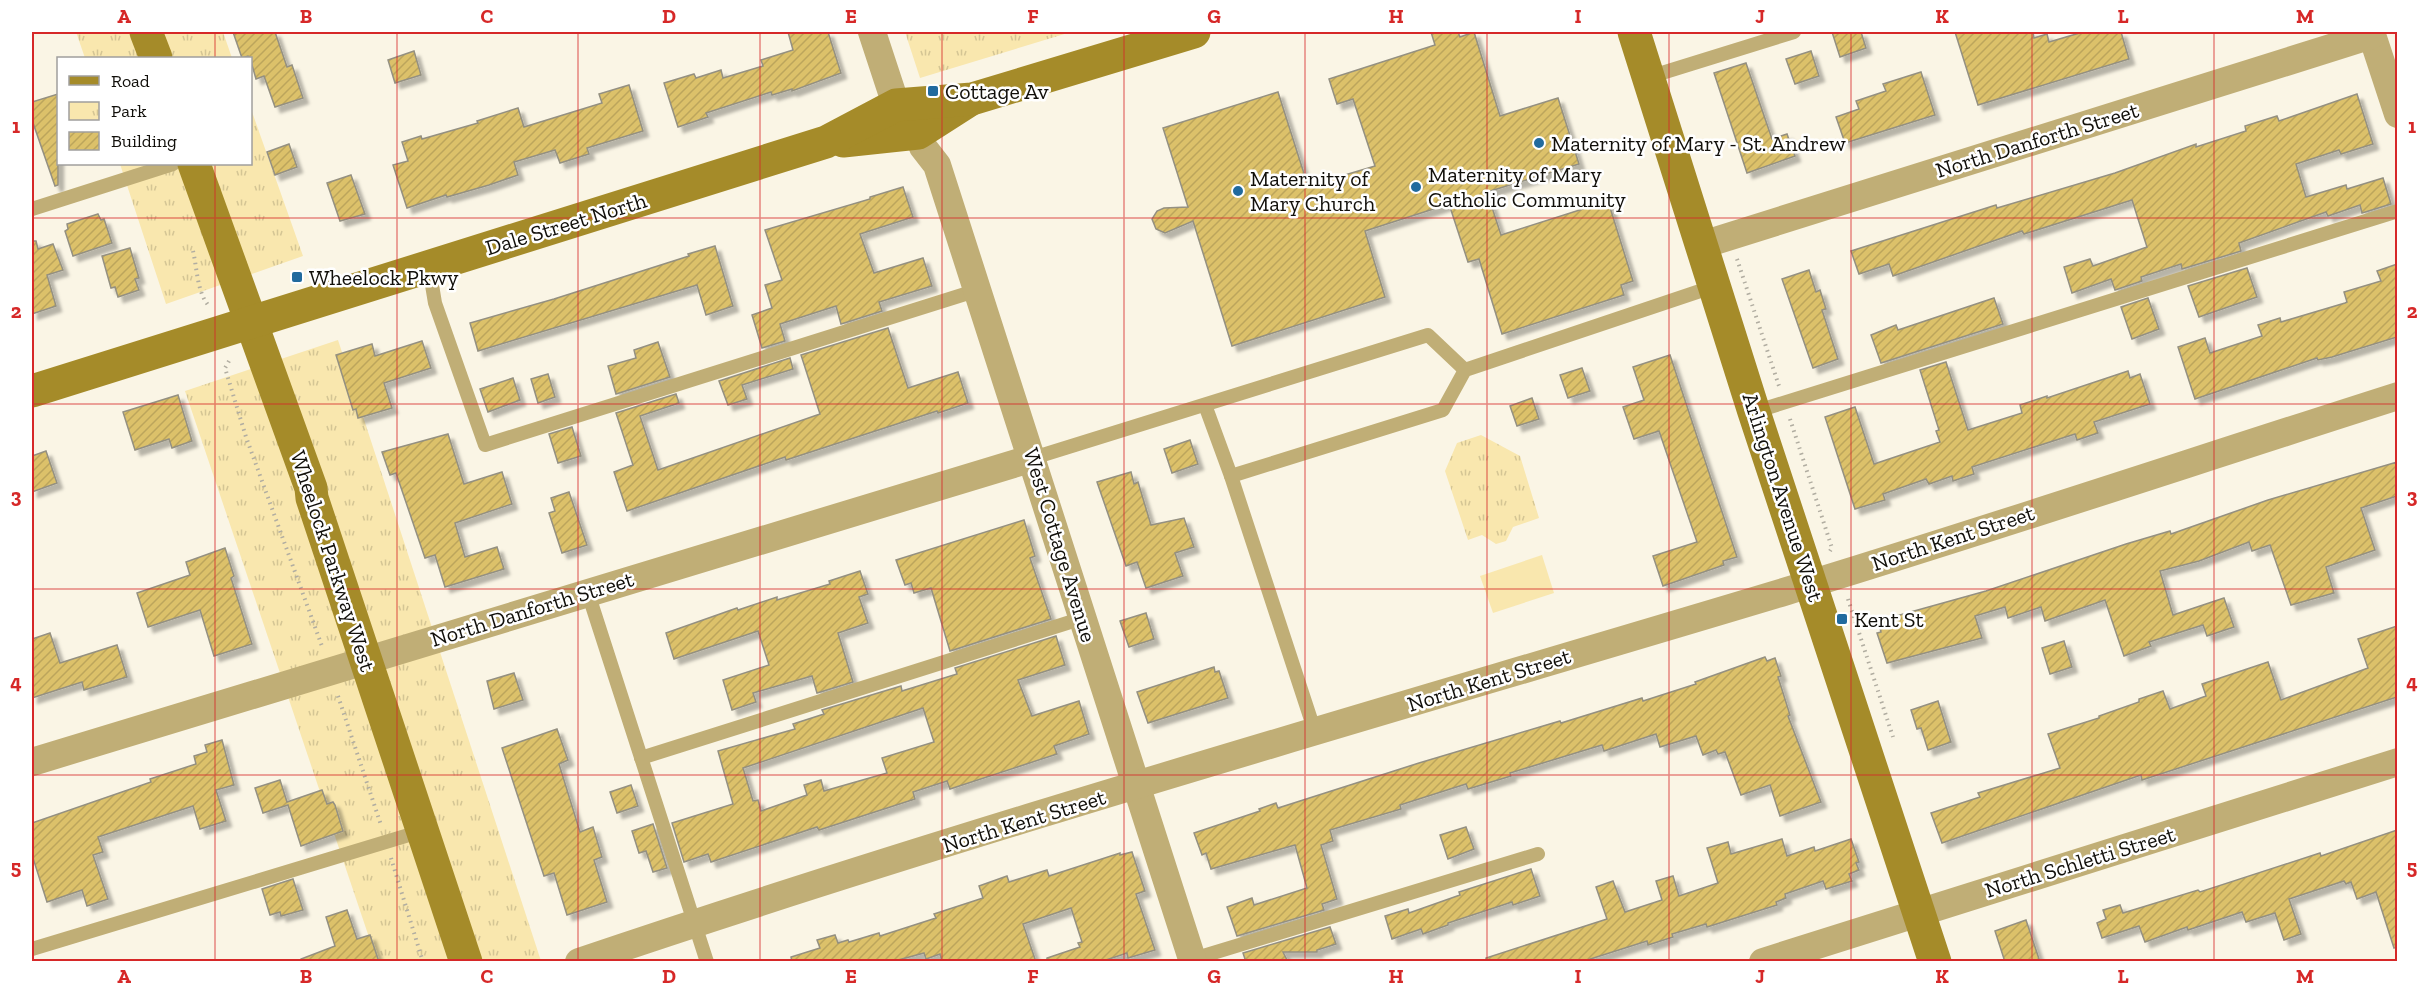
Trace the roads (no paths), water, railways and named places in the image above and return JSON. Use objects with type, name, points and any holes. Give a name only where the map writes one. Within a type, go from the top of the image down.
[{"type":"street","points":[[146,32],[156,57]]},
{"type":"street","points":[[872,32],[896,105]]},
{"type":"street","name":"Dale Street North","points":[[32,391],[826,142],[896,105],[972,99],[1194,32]]},
{"type":"street","name":"Arlington Avenue West","points":[[1634,32],[1754,412],[1935,962]]},
{"type":"street","points":[[2371,33],[2397,114]]},
{"type":"street","name":"North Danforth Street","points":[[1702,245],[2371,33]]},
{"type":"street","name":"Dale Street North","points":[[826,142],[918,133],[972,99]]},
{"type":"street","name":"West Cottage Avenue","points":[[918,133],[923,147],[938,165],[1033,458],[1190,961]]},
{"type":"street","name":"Wheelock Parkway West","points":[[194,165],[311,488],[312,498],[466,962]]},
{"type":"street","name":"North Kent Street","points":[[579,962],[694,923],[1136,786],[1812,583],[2397,396]]},
{"type":"street","name":"North Danforth Street","points":[[32,762],[1033,458]]},
{"type":"street","name":"North Schletti Street","points":[[1763,962],[2397,762]]},
{"type":"lane","points":[[1649,77],[1794,32]]},
{"type":"lane","points":[[32,209],[170,165]]},
{"type":"lane","points":[[1754,412],[2397,211]]},
{"type":"lane","points":[[429,267],[435,303],[485,445],[978,290]]},
{"type":"lane","points":[[1231,476],[1443,410],[1465,370],[1716,286]]},
{"type":"lane","points":[[1033,458],[1428,335],[1465,370]]},
{"type":"lane","points":[[1205,405],[1231,476],[1315,732]]},
{"type":"lane","points":[[588,593],[707,962]]},
{"type":"lane","points":[[641,758],[1083,618]]},
{"type":"lane","points":[[32,949],[422,831]]},
{"type":"lane","points":[[1190,961],[1538,854]]},
{"type":"place","name":"Cottage Av","points":[[933,91]]},
{"type":"place","name":"Maternity of Mary - St. Andrew","points":[[1539,143]]},
{"type":"place","name":"Maternity of Mary Catholic Community","points":[[1416,187]]},
{"type":"place","name":"Maternity of Mary Church","points":[[1238,191]]},
{"type":"place","name":"Wheelock Pkwy","points":[[297,277]]},
{"type":"place","name":"Kent St","points":[[1842,619]]}]
